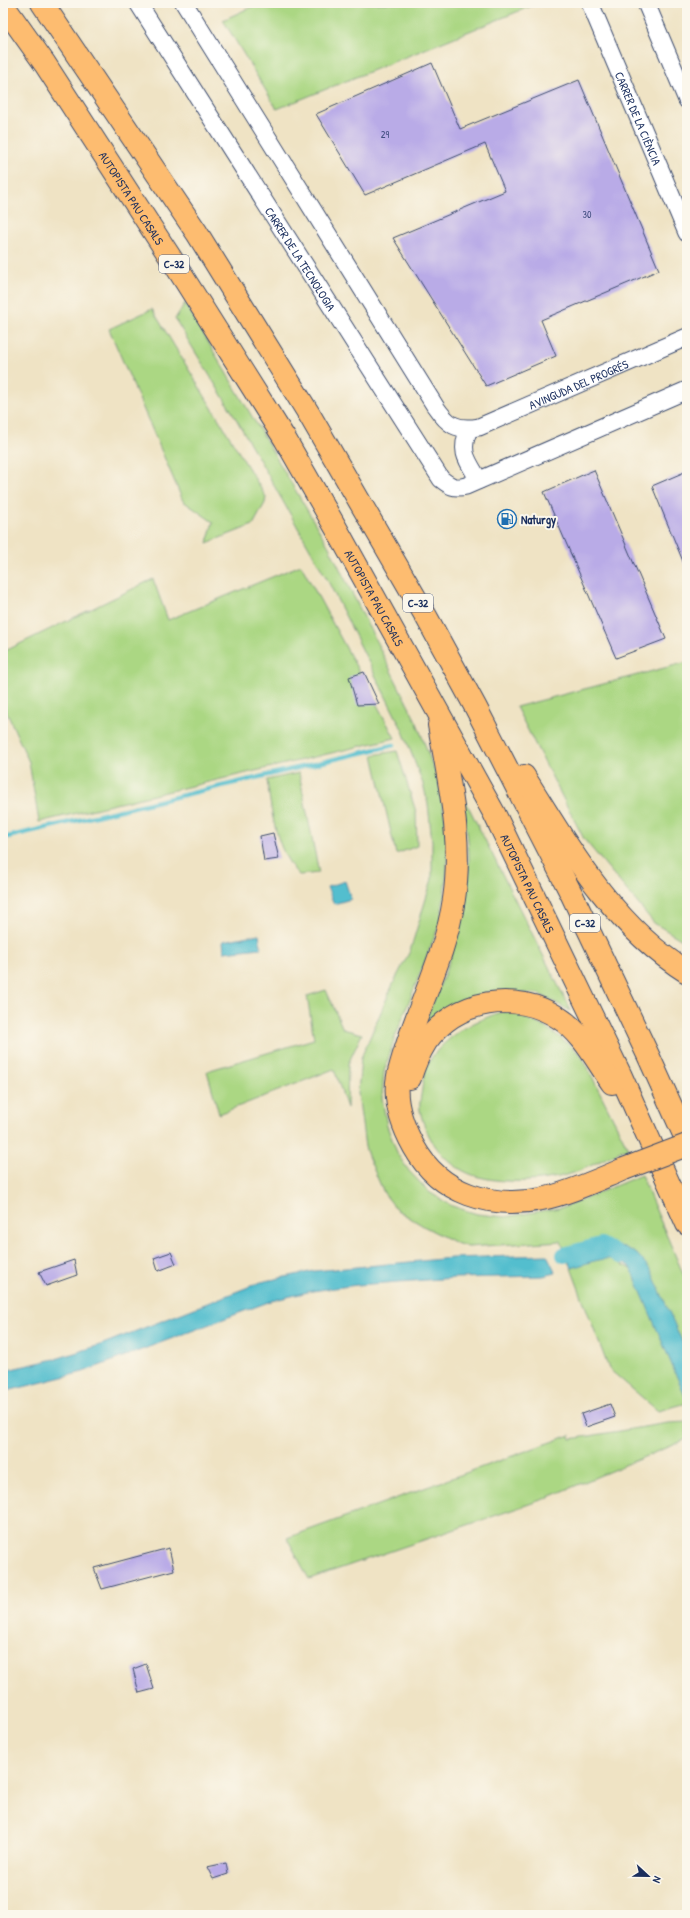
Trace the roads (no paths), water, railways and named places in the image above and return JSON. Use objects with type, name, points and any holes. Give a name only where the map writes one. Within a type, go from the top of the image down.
[{"type":"highway","name":"C-32","points":[[42,3],[197,233],[305,408],[427,618],[476,708],[520,797],[571,893],[687,1141]]},
{"type":"highway","name":"AUTOPISTA PAU CASALS","points":[[3,5],[53,78],[285,439],[437,708],[494,813],[616,1067],[687,1224]]},
{"type":"highway","points":[[437,708],[455,817],[457,869],[454,900],[445,939],[409,1040],[398,1078],[398,1106],[408,1137],[430,1170],[448,1185],[470,1196],[493,1202],[517,1202],[542,1199],[563,1193],[687,1145]]},
{"type":"highway","points":[[476,708],[507,749],[591,880],[622,917],[639,934],[659,952],[687,972]]},
{"type":"highway","points":[[408,1137],[409,1083],[416,1061],[426,1042],[440,1027],[459,1013],[469,1008],[505,1001],[543,1009],[560,1018],[574,1031],[588,1049],[643,1126]]},
{"type":"street","name":"CARRER DE LA TECNOLOGIA","points":[[138,3],[441,479],[450,487],[456,488],[479,480]]},
{"type":"street","points":[[184,3],[442,416],[456,427],[469,429],[463,441],[463,447],[469,464],[479,480],[687,390]]},
{"type":"street","name":"CARRER DE LA CIÈNCIA","points":[[590,3],[687,233]]},
{"type":"street","points":[[646,3],[687,100]]},
{"type":"street","name":"AVINGUDA DEL PROGRÉS","points":[[469,429],[479,427],[687,337]]},
{"type":"water","points":[[345,881],[351,899],[334,904],[327,887]]},
{"type":"water","points":[[259,934],[261,948],[224,952],[223,941]]},
{"type":"water","points":[[609,1244],[624,1247],[637,1254],[651,1270],[687,1353],[687,1401],[631,1268],[618,1260],[603,1259],[572,1268],[564,1251]]},
{"type":"water","points":[[547,1255],[556,1273],[543,1276],[454,1278],[357,1285],[312,1291],[271,1301],[83,1372],[3,1392],[3,1371],[59,1358],[103,1344],[261,1282],[314,1271],[452,1258]]},
{"type":"waterway","points":[[3,838],[394,745]]},
{"type":"waterway","points":[[564,1255],[601,1245],[621,1256]]},
{"type":"place","name":"Naturgy","points":[[507,519]]}]
